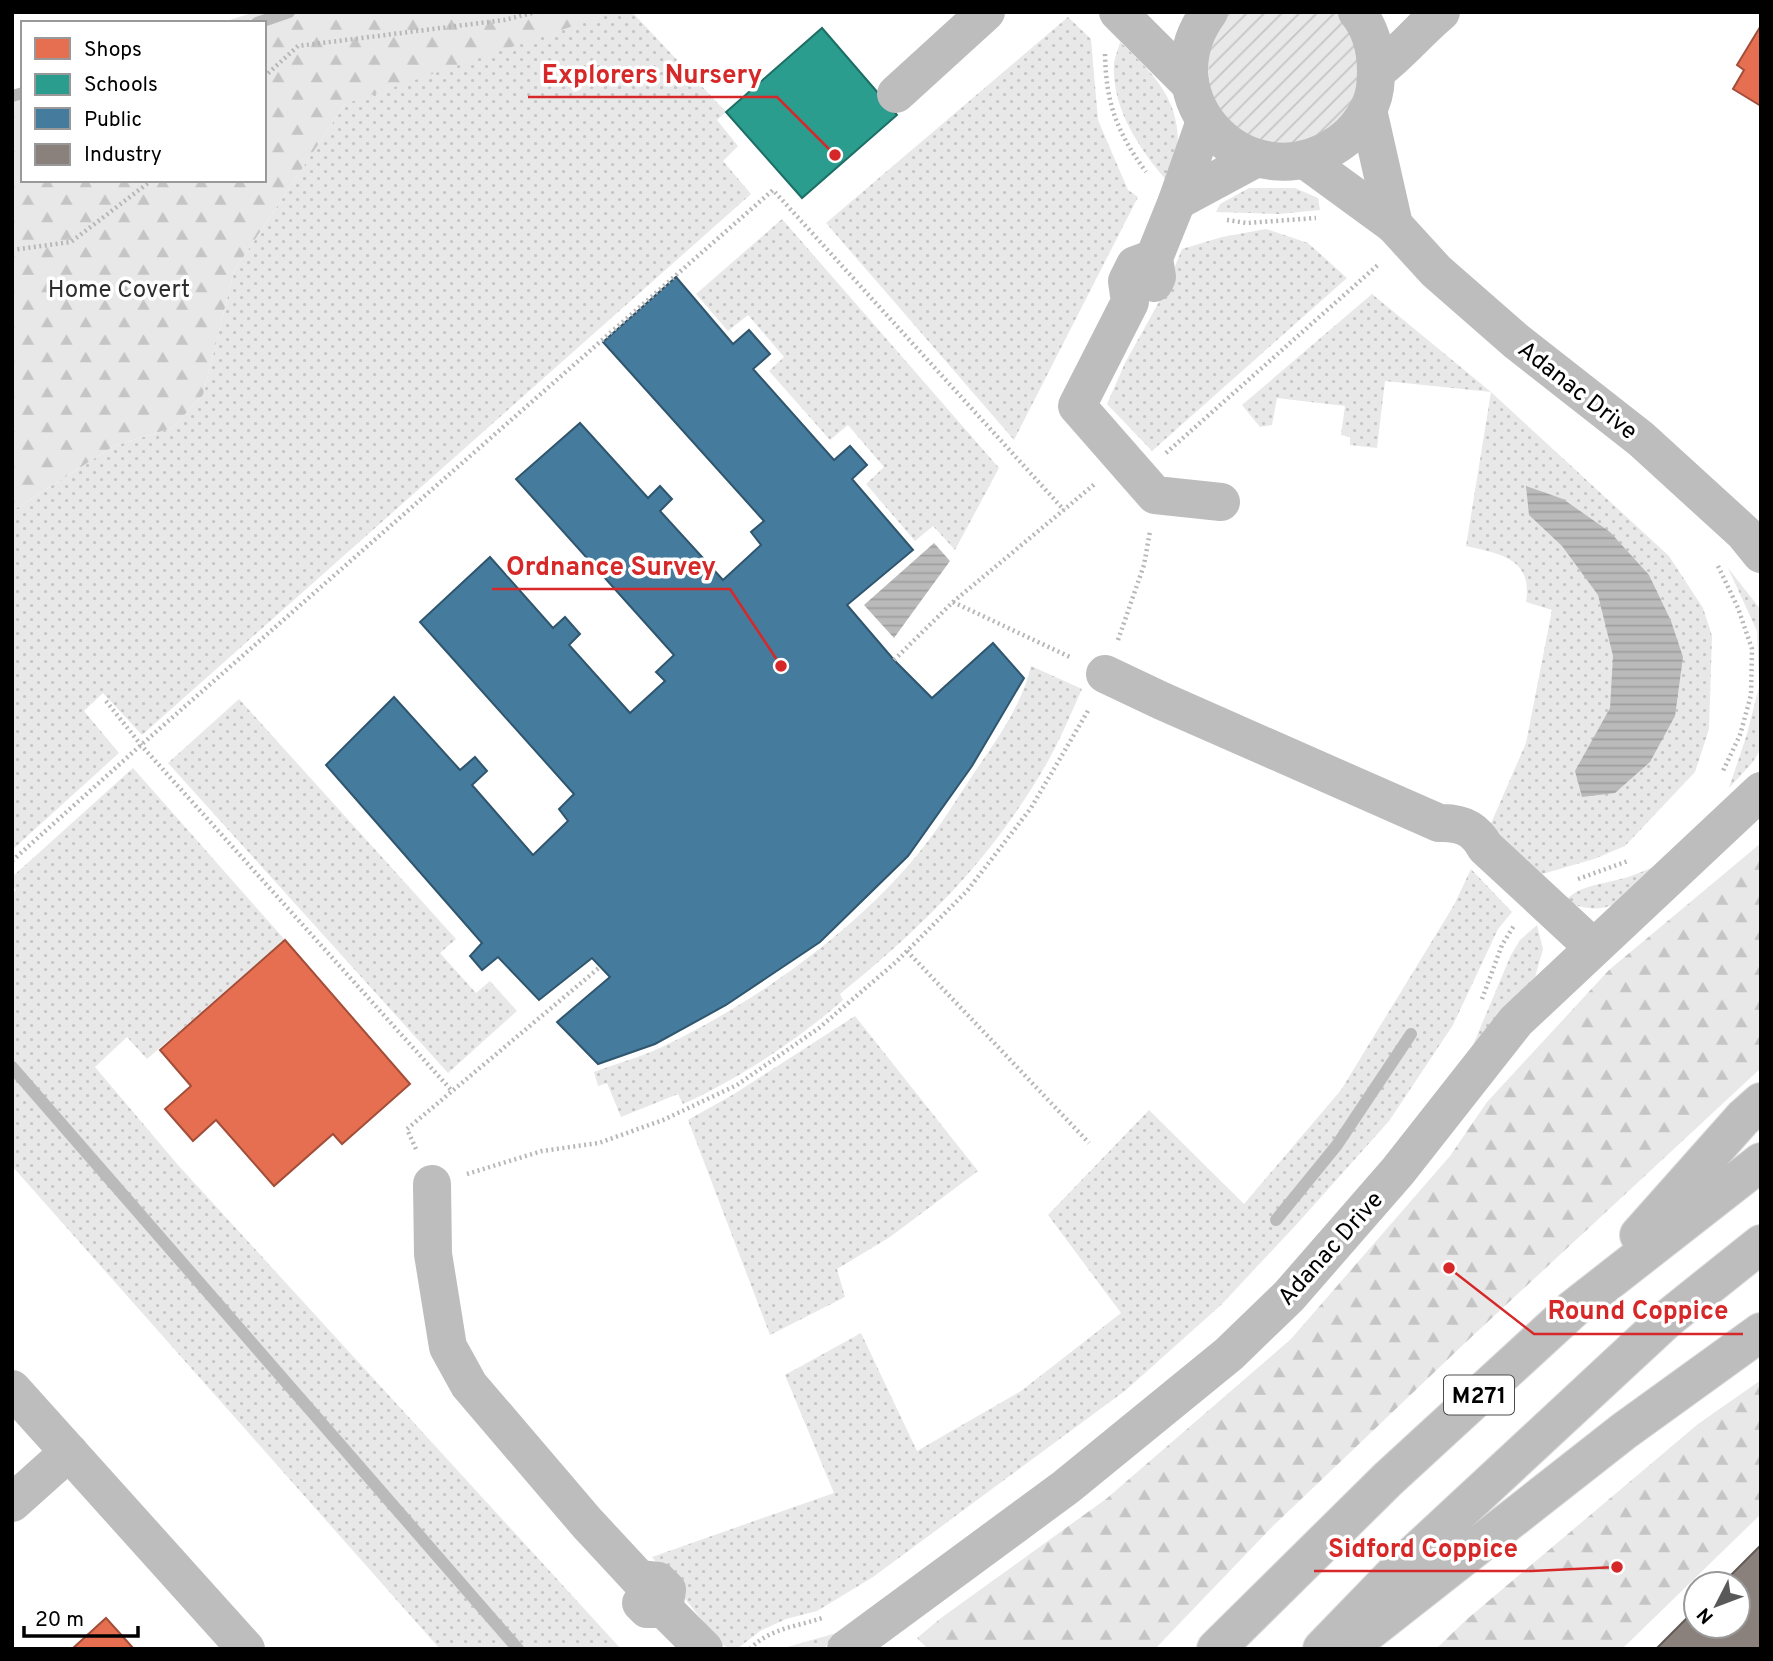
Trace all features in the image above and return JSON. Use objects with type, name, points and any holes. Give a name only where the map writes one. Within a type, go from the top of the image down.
[{"type":"main road","points":[[895,94],[986,12]]},
{"type":"main road","points":[[1198,13],[1190,83],[1195,102],[1205,121],[1226,144],[1255,159],[1279,163],[1305,160],[1326,153],[1345,140],[1368,110],[1377,71],[1371,36],[1357,12]]},
{"type":"main road","points":[[1377,71],[1399,55],[1419,31],[1441,12]]},
{"type":"main road","points":[[1112,29],[1190,83]]},
{"type":"main road","points":[[1368,110],[1394,226]]},
{"type":"main road","points":[[1205,121],[1154,258],[1157,277],[1149,293],[1130,302],[1077,406],[1155,495],[1220,502]]},
{"type":"main road","points":[[1177,201],[1255,159]]},
{"type":"main road","name":"Adanac Drive","points":[[1305,160],[1394,226],[1436,271],[1516,341],[1641,439],[1744,533],[1761,555]]},
{"type":"main road","points":[[1105,674],[1439,823],[1449,839],[1469,848],[1485,847],[1593,947]]},
{"type":"main road","name":"Adanac Drive","points":[[846,1649],[1066,1487],[1176,1400],[1229,1354],[1290,1296],[1398,1171],[1516,1021],[1761,791]]},
{"type":"main road","name":"M271","points":[[1573,1309],[1743,1118],[1761,1102]]},
{"type":"main road","name":"M271","points":[[1216,1649],[1388,1479],[1573,1309],[1761,1162]]},
{"type":"main road","points":[[432,1184],[433,1254],[448,1347],[469,1385],[587,1523],[639,1579],[638,1598],[647,1609],[664,1609],[704,1649]]},
{"type":"main road","name":"M271","points":[[1322,1649],[1412,1556],[1666,1320],[1761,1244]]},
{"type":"main road","points":[[1347,1649],[1623,1431],[1761,1332]]},
{"type":"main road","points":[[12,1389],[246,1649]]},
{"type":"main road","points":[[12,1503],[69,1452]]},
{"type":"path","points":[[266,75],[298,46],[504,20],[536,12]]},
{"type":"path","points":[[1112,29],[1106,80],[1113,114],[1127,146],[1151,178],[1177,201],[1210,218],[1247,223],[1319,218],[1326,223]]},
{"type":"path","points":[[12,250],[71,242],[149,182]]},
{"type":"path","points":[[12,861],[773,190],[1064,510]]},
{"type":"path","points":[[1370,257],[1389,273]]},
{"type":"path","points":[[600,967],[407,1129],[432,1184],[542,1151],[599,1143],[663,1120],[737,1085],[819,1028],[907,951],[967,891],[1031,808],[1082,725],[1105,674],[1144,565],[1158,459],[1379,264]]},
{"type":"path","points":[[894,660],[953,602],[1098,480]]},
{"type":"path","points":[[1717,564],[1738,608],[1752,649],[1751,695],[1740,735],[1718,781]]},
{"type":"path","points":[[953,602],[1105,674]]},
{"type":"path","points":[[106,701],[141,745],[452,1091]]},
{"type":"path","points":[[1481,1001],[1502,945],[1517,920],[1540,896],[1572,881],[1633,859]]},
{"type":"path","points":[[907,951],[1089,1143]]},
{"type":"path","points":[[750,1649],[775,1630],[824,1618]]},
{"type":"green space","name":"Home Covert","points":[[255,12],[614,12],[345,104],[234,271],[203,395],[172,428],[114,446],[12,511],[12,93],[21,90],[21,182],[266,182],[266,21],[226,21]]},
{"type":"green space","points":[[614,12],[632,12],[726,112],[717,120],[738,146],[723,161],[751,194],[142,735],[103,693],[84,711],[119,753],[12,850],[12,511],[114,446],[172,428],[203,395],[234,271],[345,104],[386,86]]},
{"type":"green space","points":[[1230,12],[1336,12],[1345,21],[1358,42],[1359,92],[1331,133],[1287,149],[1241,136],[1211,99],[1207,50],[1217,27]]},
{"type":"green space","points":[[1068,17],[1091,39],[1098,120],[1128,190],[1138,197],[1014,440],[826,223]]},
{"type":"green space","points":[[1120,42],[1153,75],[1172,106],[1178,142],[1173,188],[1140,146],[1123,115],[1114,81],[1114,63]]},
{"type":"green space","points":[[1249,188],[1295,188],[1318,198],[1320,210],[1278,214],[1216,212],[1220,204]]},
{"type":"green space","points":[[782,219],[999,468],[955,550],[933,526],[915,541],[866,484],[884,467],[848,425],[830,440],[769,371],[784,357],[748,315],[728,331],[696,294]]},
{"type":"green space","points":[[1266,229],[1308,243],[1347,278],[1152,451],[1107,404],[1125,363],[1165,291],[1182,249],[1222,237]]},
{"type":"green space","points":[[1372,294],[1491,392],[1385,381],[1377,448],[1350,445],[1350,437],[1341,435],[1345,406],[1277,398],[1272,425],[1260,427],[1242,405]]},
{"type":"green space","points":[[1491,392],[1669,556],[1703,608],[1712,636],[1709,729],[1695,772],[1625,846],[1594,859],[1539,875],[1489,828],[1526,743],[1552,610],[1526,602],[1527,587],[1524,576],[1511,560],[1466,546]]},
{"type":"green space","points":[[1728,568],[1761,610],[1761,749],[1729,788],[1759,687],[1757,631]]},
{"type":"green space","points":[[1031,666],[1082,689],[1053,752],[1027,796],[1004,829],[955,888],[901,942],[840,994],[843,1000],[787,1044],[746,1071],[683,1104],[678,1094],[621,1117],[607,1083],[598,1086],[594,1072],[659,1048],[732,1009],[795,967],[881,895],[942,822],[1008,721],[1022,694]]},
{"type":"green space","points":[[239,699],[456,939],[440,953],[476,993],[490,981],[517,1011],[448,1073],[168,763]]},
{"type":"green space","points":[[133,768],[285,940],[147,1059],[127,1037],[95,1067],[178,1165],[621,1649],[440,1649],[12,1166],[12,893],[16,890],[12,886],[12,877]]},
{"type":"green space","points":[[1761,843],[1761,1068],[1273,1526],[1155,1649],[928,1649],[917,1638],[1106,1499],[1291,1339],[1450,1156],[1487,1102],[1609,970]]},
{"type":"green space","points":[[1660,864],[1628,895],[1607,907],[1582,907],[1565,901],[1578,891],[1628,877]]},
{"type":"green space","points":[[1471,869],[1512,912],[1498,929],[1453,1025],[1389,1121],[1221,1305],[1126,1390],[873,1577],[817,1611],[786,1619],[760,1631],[737,1649],[721,1644],[652,1557],[834,1493],[785,1375],[861,1333],[917,1451],[1021,1391],[1121,1313],[1048,1215],[1149,1110],[1244,1204],[1341,1090],[1454,905]]},
{"type":"green space","points":[[1537,925],[1543,949],[1535,977],[1473,1045],[1511,955],[1520,940]]},
{"type":"green space","points":[[855,1016],[978,1171],[890,1237],[837,1269],[845,1297],[770,1335],[688,1120],[734,1094]]},
{"type":"green space","points":[[1761,1380],[1761,1514],[1703,1570],[1682,1570],[1682,1591],[1622,1649],[1436,1649],[1466,1620],[1698,1424]]},
{"type":"green space","points":[[840,1632],[823,1649],[780,1649]]},
{"type":"shaded area","points":[[1526,486],[1563,499],[1610,532],[1649,575],[1671,621],[1683,657],[1675,716],[1650,762],[1615,793],[1582,797],[1575,771],[1610,708],[1613,656],[1598,595],[1562,546],[1529,515]]},
{"type":"shaded area","points":[[934,543],[950,561],[894,638],[864,605]]},
{"type":"building: Shops","points":[[1760,27],[1761,106],[1733,89],[1744,70],[1737,65]]},
{"type":"building: Shops","points":[[285,940],[410,1084],[342,1144],[333,1134],[274,1186],[216,1120],[193,1141],[165,1109],[191,1086],[160,1050]]},
{"type":"building: Shops","points":[[106,1618],[134,1649],[72,1649]]},
{"type":"building: Schools","points":[[822,28],[897,115],[802,198],[726,112]]},
{"type":"building: Public","points":[[676,277],[733,344],[749,330],[770,354],[753,369],[834,460],[850,446],[867,465],[852,479],[913,550],[847,605],[894,660],[932,698],[993,643],[1024,678],[972,766],[908,856],[820,942],[726,1005],[655,1044],[598,1064],[557,1022],[610,977],[592,958],[539,1000],[498,957],[482,970],[470,956],[482,943],[326,765],[394,697],[460,770],[475,757],[487,771],[472,785],[533,855],[568,821],[559,809],[574,794],[420,622],[490,557],[553,628],[565,617],[580,634],[569,645],[630,713],[665,681],[656,672],[674,655],[516,479],[580,423],[648,498],[660,486],[672,499],[660,511],[723,580],[761,545],[751,532],[764,521],[603,342]]},
{"type":"building: Industry","points":[[1761,1545],[1761,1649],[1656,1649],[1682,1623],[1682,1640],[1752,1640],[1752,1570],[1736,1570]]},
{"type":"waterway","points":[[263,21],[289,12]]},
{"type":"waterway","points":[[12,96],[21,94]]},
{"type":"waterway","points":[[1276,1220],[1337,1145],[1411,1034]]},
{"type":"waterway","points":[[12,1067],[518,1649]]},
{"type":"place","name":"Explorers Nursery","points":[[835,155]]},
{"type":"place","name":"Ordnance Survey","points":[[781,666]]},
{"type":"place","name":"Round Coppice","points":[[1449,1268]]},
{"type":"place","name":"Sidford Coppice","points":[[1617,1567]]}]
